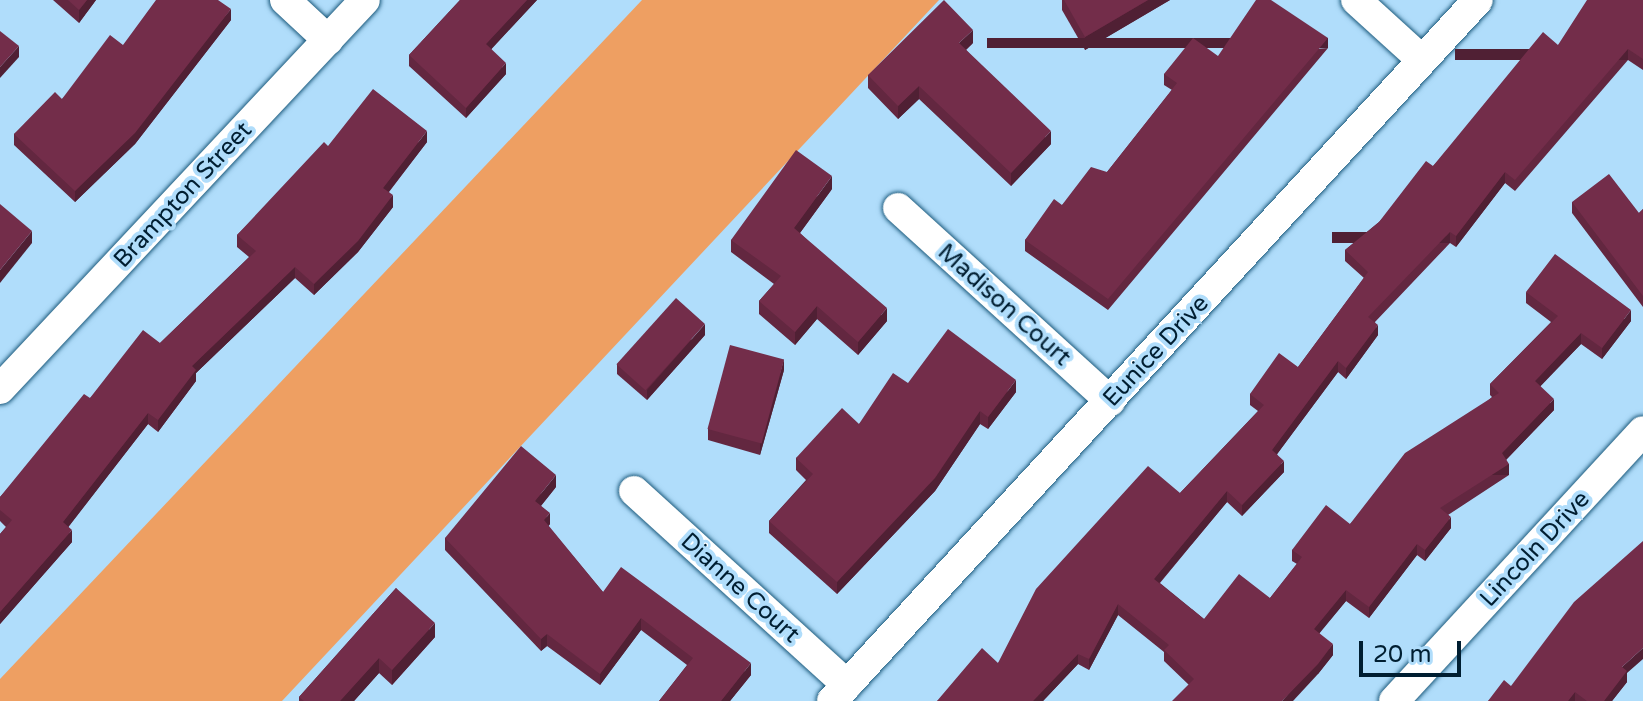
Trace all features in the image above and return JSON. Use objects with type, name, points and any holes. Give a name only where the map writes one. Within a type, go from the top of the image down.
[{"type":"street","points":[[285,0],[328,40]]},
{"type":"street","name":"Brampton Street","points":[[0,389],[365,0]]},
{"type":"street","points":[[1356,0],[1422,60]]},
{"type":"street","name":"Eunice Drive","points":[[840,693],[1478,0]]},
{"type":"street","name":"Madison Court","points":[[898,208],[1110,401]]},
{"type":"street","name":"Lincoln Drive","points":[[1394,701],[1643,431]]},
{"type":"street","name":"Dianne Court","points":[[634,491],[840,693]]},
{"type":"shaded area","points":[[642,0],[939,0],[282,701],[0,701],[0,679]]},
{"type":"building","points":[[68,0],[87,0],[79,10]]},
{"type":"building","points":[[156,0],[218,0],[231,9],[135,133],[75,191],[14,134],[55,92],[62,99],[110,35],[123,45]]},
{"type":"building","points":[[460,0],[527,0],[486,44],[506,63],[466,108],[409,55]]},
{"type":"building","points":[[944,0],[973,30],[959,43],[1051,131],[1011,173],[919,86],[898,106],[868,75]]},
{"type":"building","points":[[1064,0],[1148,0],[1085,37]]},
{"type":"building","points":[[1256,0],[1271,0],[1328,38],[1108,299],[1025,240],[1054,199],[1062,205],[1091,167],[1107,172],[1177,83],[1164,74],[1193,38],[1218,56]]},
{"type":"building","points":[[1587,0],[1643,0],[1643,59],[1628,49],[1515,180],[1505,172],[1456,236],[1450,232],[1368,317],[1378,325],[1346,368],[1338,361],[1272,450],[1284,461],[1242,505],[1227,491],[1154,579],[1204,619],[1239,574],[1270,598],[1302,557],[1292,550],[1326,505],[1350,524],[1405,453],[1499,393],[1490,384],[1558,316],[1526,292],[1555,254],[1631,310],[1602,348],[1581,333],[1535,381],[1554,399],[1502,453],[1509,464],[1440,508],[1451,517],[1425,550],[1417,544],[1369,607],[1346,590],[1314,629],[1333,644],[1282,701],[1172,701],[1194,679],[1164,650],[1169,645],[1118,604],[1089,659],[1078,654],[1033,701],[937,701],[982,648],[998,663],[1036,589],[1148,466],[1180,493],[1264,405],[1250,394],[1279,353],[1298,367],[1368,272],[1345,250],[1379,222],[1426,161],[1433,166],[1543,32],[1558,45]]},
{"type":"building","points":[[0,31],[19,46],[0,67]]},
{"type":"building","points":[[373,89],[427,131],[383,188],[393,195],[358,241],[314,284],[295,267],[192,366],[196,370],[158,420],[148,413],[63,522],[72,530],[0,612],[0,534],[12,520],[0,510],[0,497],[84,394],[90,398],[143,330],[160,343],[256,251],[237,235],[324,142],[328,146]]},
{"type":"building","points":[[796,150],[832,176],[794,228],[887,308],[858,342],[817,306],[795,332],[759,301],[781,276],[731,240]]},
{"type":"building","points":[[1609,174],[1639,213],[1643,209],[1643,296],[1572,202]]},
{"type":"building","points":[[0,204],[32,231],[0,270]]},
{"type":"building","points":[[676,298],[705,324],[645,390],[616,364]]},
{"type":"building","points":[[948,329],[1016,380],[988,417],[980,411],[935,478],[837,582],[769,521],[813,474],[796,458],[842,408],[859,424],[893,373],[908,383]]},
{"type":"building","points":[[730,345],[784,359],[762,444],[707,429]]},
{"type":"building","points":[[521,446],[556,475],[535,501],[550,513],[544,520],[603,592],[621,567],[751,663],[721,701],[659,701],[693,658],[641,618],[600,674],[547,634],[541,639],[445,538]]},
{"type":"building","points":[[1643,541],[1643,648],[1622,667],[1627,671],[1604,701],[1587,701],[1575,692],[1568,701],[1488,701],[1504,680],[1511,686],[1574,602]]},
{"type":"building","points":[[396,588],[435,623],[392,670],[379,658],[340,701],[304,701],[299,697]]}]
